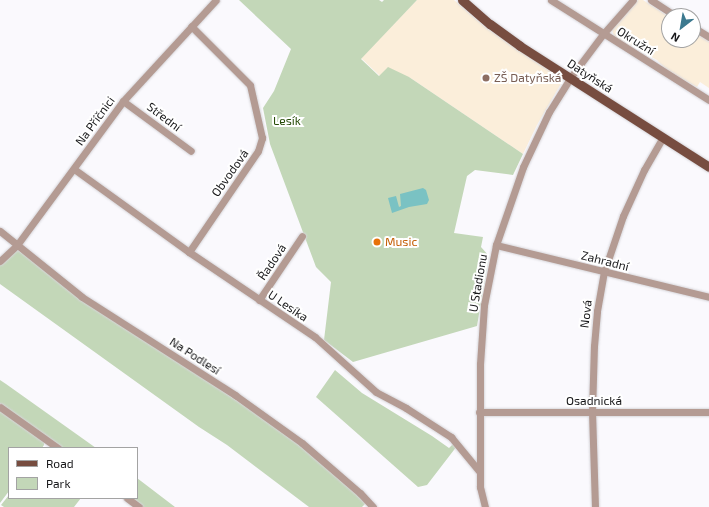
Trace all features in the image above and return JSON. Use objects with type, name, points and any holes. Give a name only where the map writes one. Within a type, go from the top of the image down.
[{"type":"main road","name":"Datyňská","points":[[462,0],[510,39],[709,166]]},
{"type":"street","name":"Na Příčnici","points":[[0,262],[17,245],[123,101],[216,0]]},
{"type":"street","name":"Okružní","points":[[551,0],[709,100]]},
{"type":"street","name":"U Stadionu","points":[[485,507],[480,487],[479,412],[484,305],[496,245],[523,167],[549,112],[570,78],[603,34],[633,0]]},
{"type":"street","points":[[651,0],[664,8]]},
{"type":"street","name":"Obvodová","points":[[189,252],[258,151],[262,138],[250,85],[191,26]]},
{"type":"street","name":"Střední","points":[[123,101],[191,151]]},
{"type":"street","name":"Nová","points":[[595,507],[592,412],[594,346],[597,311],[604,272],[623,216],[644,170],[663,138]]},
{"type":"street","name":"U Lesíka","points":[[74,169],[189,252],[314,337],[376,392],[406,408],[450,437],[480,472]]},
{"type":"street","name":"Na Podlesí","points":[[0,231],[82,297],[235,395],[302,443],[360,493],[373,507]]},
{"type":"street","name":"Řadová","points":[[259,300],[302,236]]},
{"type":"street","name":"Zahradní","points":[[496,245],[709,297]]},
{"type":"street","points":[[0,407],[57,447]]},
{"type":"street","name":"Osadnická","points":[[479,412],[709,412]]},
{"type":"street","points":[[128,499],[139,507]]},
{"type":"shaded area","name":"ZŠ Datyňská","points":[[417,0],[454,0],[485,27],[563,80],[537,125],[523,154],[409,77],[380,76],[361,58]]},
{"type":"shaded area","points":[[638,0],[643,0],[661,12],[661,48],[701,48],[701,37],[709,42],[709,88],[700,82],[697,87],[668,71],[657,60],[614,36],[612,30]]},
{"type":"green space","name":"Lesík","points":[[239,0],[379,0],[382,2],[384,0],[417,0],[361,59],[379,76],[388,67],[409,77],[523,154],[513,175],[475,170],[467,176],[454,233],[483,237],[481,247],[489,256],[477,326],[353,362],[324,340],[331,282],[316,267],[270,144],[263,108],[274,91],[291,49]]},
{"type":"green space","points":[[16,249],[80,296],[258,415],[297,443],[366,503],[362,507],[309,507],[227,445],[199,427],[0,284],[0,265]]},
{"type":"green space","points":[[335,370],[362,393],[449,448],[454,443],[457,446],[427,485],[418,487],[316,397]]},
{"type":"green space","points":[[0,380],[95,447],[61,447],[0,403]]},
{"type":"green space","points":[[0,410],[44,440],[44,445],[43,447],[8,447],[8,492],[0,503]]},
{"type":"green space","points":[[138,479],[175,507],[143,507],[132,499],[138,499]]},
{"type":"green space","points":[[8,496],[8,499],[80,499],[74,507],[4,507],[1,505]]},
{"type":"water","points":[[423,188],[426,190],[429,200],[427,204],[409,207],[392,213],[388,198],[396,196],[399,207],[401,206],[400,194]]},
{"type":"place","name":"ZŠ Datyňská","points":[[486,78]]},
{"type":"place","name":"Music","points":[[377,242]]}]
